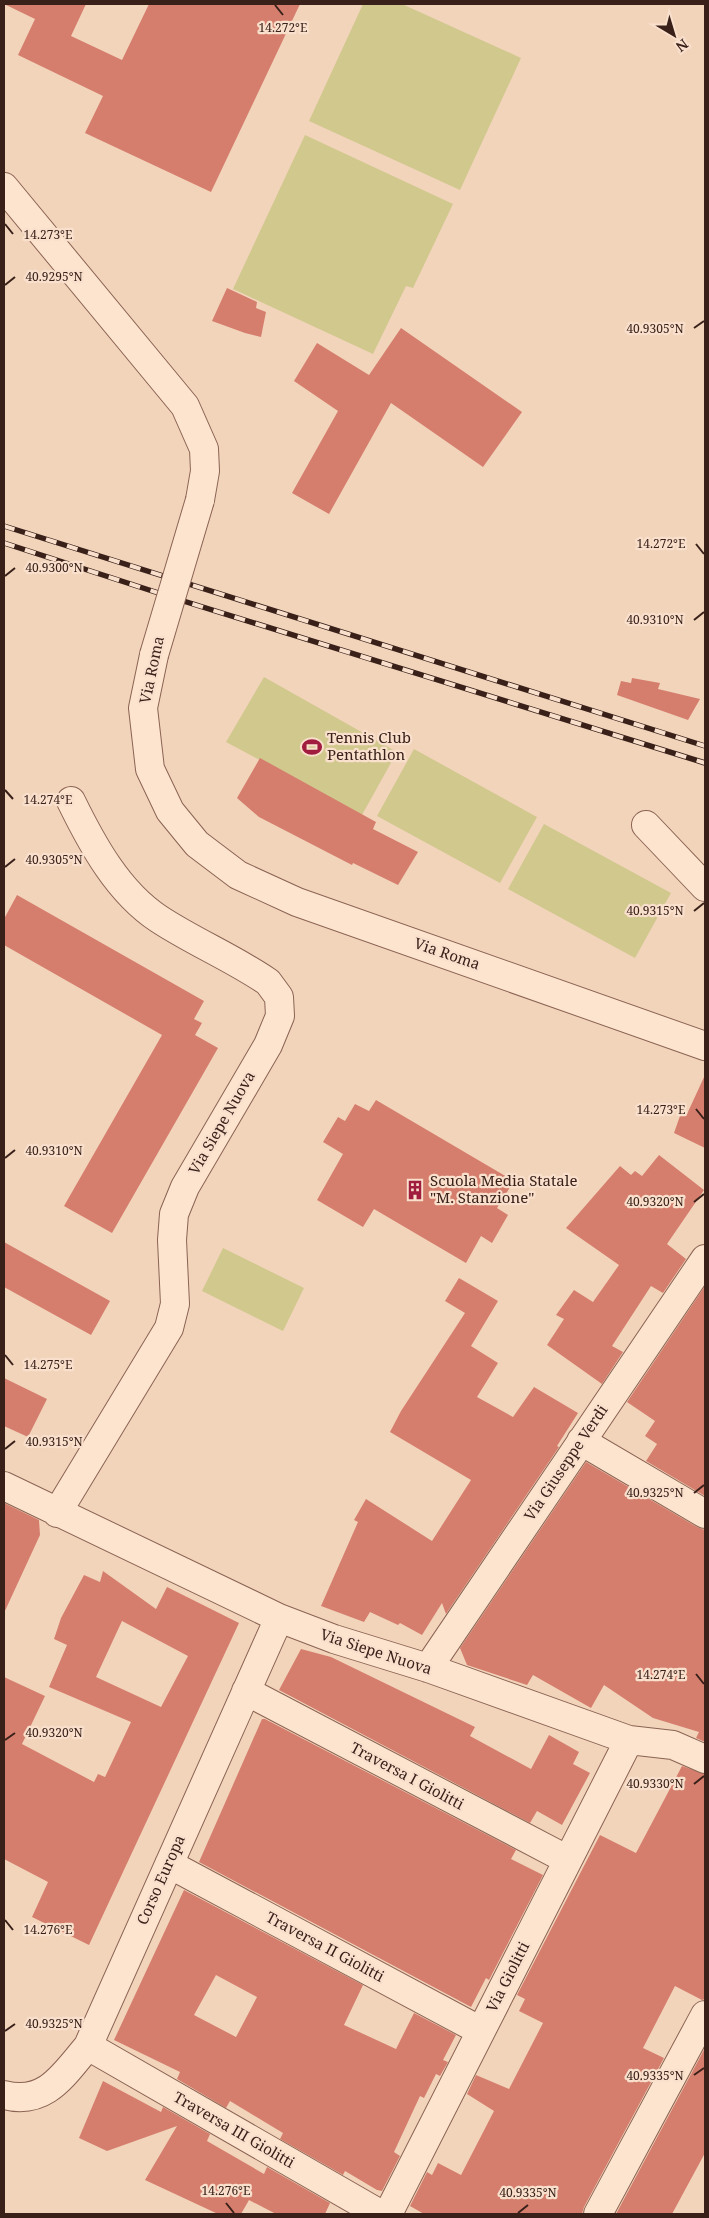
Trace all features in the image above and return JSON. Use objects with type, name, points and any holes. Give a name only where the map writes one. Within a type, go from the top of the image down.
[{"type":"street","name":"Via Roma","points":[[4,187],[185,406],[204,449],[205,470],[200,500],[154,655],[143,708],[150,769],[170,811],[197,844],[238,875],[297,902],[705,1046]]},
{"type":"street","points":[[4,212],[14,214],[34,224]]},
{"type":"street","name":"Via Siepe Nuova","points":[[58,1513],[169,1328],[175,1304],[172,1240],[174,1214],[185,1187],[268,1045],[280,1016],[278,997],[268,982],[157,918],[132,897],[89,838],[71,801]]},
{"type":"street","points":[[646,825],[705,887]]},
{"type":"street","name":"Via Giuseppe Verdi","points":[[428,1668],[705,1259]]},
{"type":"street","points":[[580,1441],[705,1514]]},
{"type":"street","name":"Via Siepe Nuova","points":[[4,1486],[279,1618],[334,1639],[428,1668],[629,1740],[672,1745],[705,1759]]},
{"type":"street","name":"Corso Europa","points":[[4,2095],[27,2098],[50,2089],[88,2046],[279,1618]]},
{"type":"street","name":"Traversa I Giolitti","points":[[246,1691],[568,1860]]},
{"type":"street","name":"Via Giolitti","points":[[388,2214],[629,1740]]},
{"type":"street","name":"Traversa II Giolitti","points":[[169,1864],[481,2031]]},
{"type":"street","points":[[598,2214],[705,2015]]},
{"type":"street","name":"Traversa III Giolitti","points":[[88,2046],[380,2214]]},
{"type":"shaded area","points":[[363,4],[402,4],[521,58],[460,190],[309,121]]},
{"type":"shaded area","points":[[305,135],[453,204],[413,288],[406,286],[373,354],[233,289]]},
{"type":"shaded area","name":"Tennis Club Pentathlon","points":[[264,677],[397,752],[362,815],[226,742]]},
{"type":"shaded area","points":[[414,749],[537,817],[500,883],[377,816]]},
{"type":"shaded area","points":[[544,824],[671,893],[635,958],[508,889]]},
{"type":"shaded area","points":[[223,1248],[304,1288],[283,1331],[202,1291]]},
{"type":"building","points":[[4,4],[86,4],[71,36],[122,60],[149,4],[300,4],[211,192],[85,133],[103,96],[18,55],[35,19]]},
{"type":"building","points":[[227,288],[257,302],[256,308],[266,312],[261,337],[212,321]]},
{"type":"building","points":[[401,328],[522,412],[483,467],[391,403],[329,514],[292,493],[338,411],[294,381],[317,343],[369,375]]},
{"type":"building","points":[[632,678],[660,683],[658,689],[700,699],[688,720],[617,695],[621,681],[631,683]]},
{"type":"building","points":[[260,758],[376,822],[373,829],[418,852],[398,885],[353,863],[352,865],[259,817],[237,798]]},
{"type":"building","points":[[17,895],[204,1001],[194,1019],[202,1023],[195,1035],[218,1048],[112,1233],[64,1206],[162,1035],[4,945],[4,919]]},
{"type":"building","points":[[705,1075],[705,1148],[674,1133],[681,1113],[687,1114]]},
{"type":"building","name":"Scuola Media Statale \"M. Stanzione\"","points":[[376,1100],[514,1181],[497,1208],[508,1215],[492,1243],[481,1236],[466,1263],[374,1209],[363,1227],[317,1200],[343,1154],[323,1142],[338,1117],[345,1121],[355,1104],[369,1111]]},
{"type":"building","points":[[659,1155],[704,1190],[667,1244],[686,1259],[663,1293],[651,1286],[612,1346],[623,1352],[602,1384],[547,1345],[564,1319],[556,1315],[574,1290],[593,1302],[619,1265],[566,1228],[620,1166],[631,1175],[635,1171],[642,1176]]},
{"type":"building","points":[[4,1242],[110,1301],[91,1335],[4,1287]]},
{"type":"building","points":[[459,1278],[498,1301],[471,1346],[498,1363],[477,1397],[513,1417],[534,1387],[578,1413],[557,1446],[559,1447],[446,1614],[442,1603],[422,1635],[400,1623],[398,1625],[370,1612],[364,1622],[321,1606],[358,1522],[354,1520],[366,1499],[432,1541],[471,1480],[390,1432],[401,1411],[465,1313],[445,1301]]},
{"type":"building","points":[[705,1286],[705,1496],[646,1461],[657,1444],[645,1436],[655,1421],[627,1402]]},
{"type":"building","points":[[4,1378],[47,1399],[28,1437],[4,1426]]},
{"type":"building","points":[[586,1462],[705,1530],[705,1742],[696,1738],[699,1732],[653,1718],[604,1685],[591,1708],[533,1675],[527,1685],[467,1665],[460,1648]]},
{"type":"building","points":[[4,1503],[39,1520],[40,1535],[4,1613]]},
{"type":"building","points":[[103,1571],[156,1609],[167,1587],[239,1623],[89,1945],[32,1917],[48,1882],[4,1859],[4,1677],[45,1696],[22,1744],[94,1782],[98,1774],[105,1777],[131,1722],[49,1687],[67,1645],[54,1639],[61,1618],[84,1575],[100,1582]],"holes":[[[122,1621],[188,1656],[161,1707],[96,1677]]]},
{"type":"building","points":[[301,1649],[331,1657],[475,1727],[470,1736],[531,1769],[549,1735],[579,1752],[573,1764],[590,1773],[562,1825],[537,1811],[530,1823],[279,1690]]},
{"type":"building","points":[[262,1719],[516,1850],[511,1859],[543,1875],[489,1980],[486,1978],[471,2007],[199,1862]]},
{"type":"building","points":[[682,1766],[705,1774],[705,1999],[702,2000],[675,1986],[643,2048],[664,2058],[582,2214],[424,2214],[410,2206],[427,2172],[432,2175],[438,2163],[461,2175],[494,2111],[467,2094],[476,2075],[509,2089],[543,2023],[519,2011],[525,1999],[517,1995],[600,1835],[636,1853]]},
{"type":"building","points":[[184,1890],[363,1985],[344,2025],[396,2049],[414,2013],[456,2035],[443,2060],[448,2062],[440,2076],[436,2074],[424,2098],[420,2096],[394,2152],[400,2156],[382,2191],[345,2171],[343,2175],[280,2139],[283,2133],[230,2101],[226,2108],[177,2079],[180,2072],[114,2040]],"holes":[[[216,1975],[257,1997],[236,2037],[194,2015]]]},
{"type":"building","points":[[705,2048],[705,2153],[672,2214],[616,2214]]},
{"type":"building","points":[[103,2081],[161,2112],[163,2107],[210,2134],[207,2141],[264,2174],[267,2167],[330,2203],[325,2214],[276,2214],[249,2200],[241,2214],[218,2214],[145,2180],[177,2126],[107,2151],[79,2138]]},
{"type":"railway","points":[[4,526],[705,746]]},
{"type":"railway","points":[[4,543],[177,599],[705,763]]},
{"type":"place","name":"Tennis Club Pentathlon","points":[[312,747]]},
{"type":"place","name":"Scuola Media Statale \"M. Stanzione\"","points":[[415,1190]]}]
